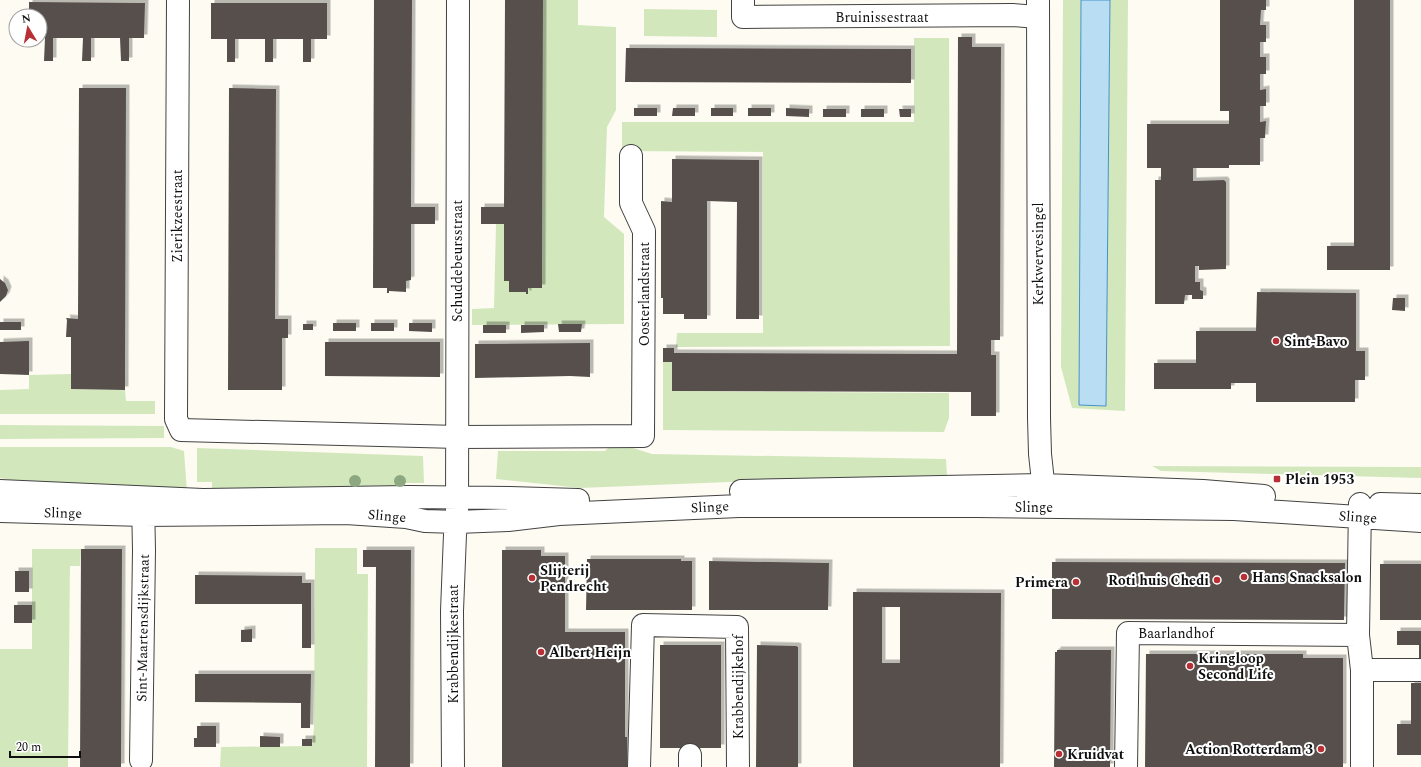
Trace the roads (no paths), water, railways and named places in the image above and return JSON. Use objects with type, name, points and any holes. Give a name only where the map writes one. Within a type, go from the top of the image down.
[{"type":"street","name":"Zierikzeestraat","points":[[178,0],[176,419],[181,430],[458,437]]},
{"type":"street","name":"Schuddebeursstraat","points":[[457,522],[458,0]]},
{"type":"street","name":"Bruinissestraat","points":[[743,0],[743,17],[1013,15],[1037,8]]},
{"type":"street","name":"Kerkwervesingel","points":[[1037,8],[1039,410],[1040,454],[1045,507]]},
{"type":"street","name":"Oosterlandstraat","points":[[458,437],[643,436],[644,232],[631,203],[631,156]]},
{"type":"street","name":"Slinge","points":[[0,511],[143,506],[203,500],[409,497],[597,501],[737,491],[1043,485],[1203,491],[1360,511],[1421,521]]},
{"type":"street","name":"Slinge","points":[[0,491],[143,506],[346,513],[406,517],[425,521],[457,522],[508,520],[559,514],[739,506],[1045,507],[1360,511],[1421,505]]},
{"type":"street","name":"Sint-Maartensdijkstraat","points":[[141,760],[144,557],[143,506]]},
{"type":"street","points":[[1360,511],[1358,635],[1362,670],[1362,767]]},
{"type":"street","name":"Krabbendijkestraat","points":[[452,767],[452,611],[455,534],[457,522]]},
{"type":"street","name":"Krabbendijkehof","points":[[639,767],[643,626],[737,627],[738,767]]},
{"type":"street","name":"Baarlandhof","points":[[1126,767],[1128,633],[1358,635]]},
{"type":"street","points":[[1362,670],[1421,670]]},
{"type":"water","points":[[1081,0],[1110,0],[1106,406],[1079,405]]},
{"type":"place","name":"Sint-Bavo","points":[[1276,341]]},
{"type":"place","name":"Plein 1953","points":[[1277,479]]},
{"type":"place","name":"Hans Snacksalon","points":[[1244,577]]},
{"type":"place","name":"Slijterij Pendrecht","points":[[532,578]]},
{"type":"place","name":"Roti huis Chedi","points":[[1217,580]]},
{"type":"place","name":"Primera","points":[[1076,582]]},
{"type":"place","name":"Albert Heijn","points":[[541,652]]},
{"type":"place","name":"Kringloop Second Life","points":[[1190,666]]},
{"type":"place","name":"Action Rotterdam 3","points":[[1321,749]]},
{"type":"place","name":"Kruidvat","points":[[1059,754]]}]
